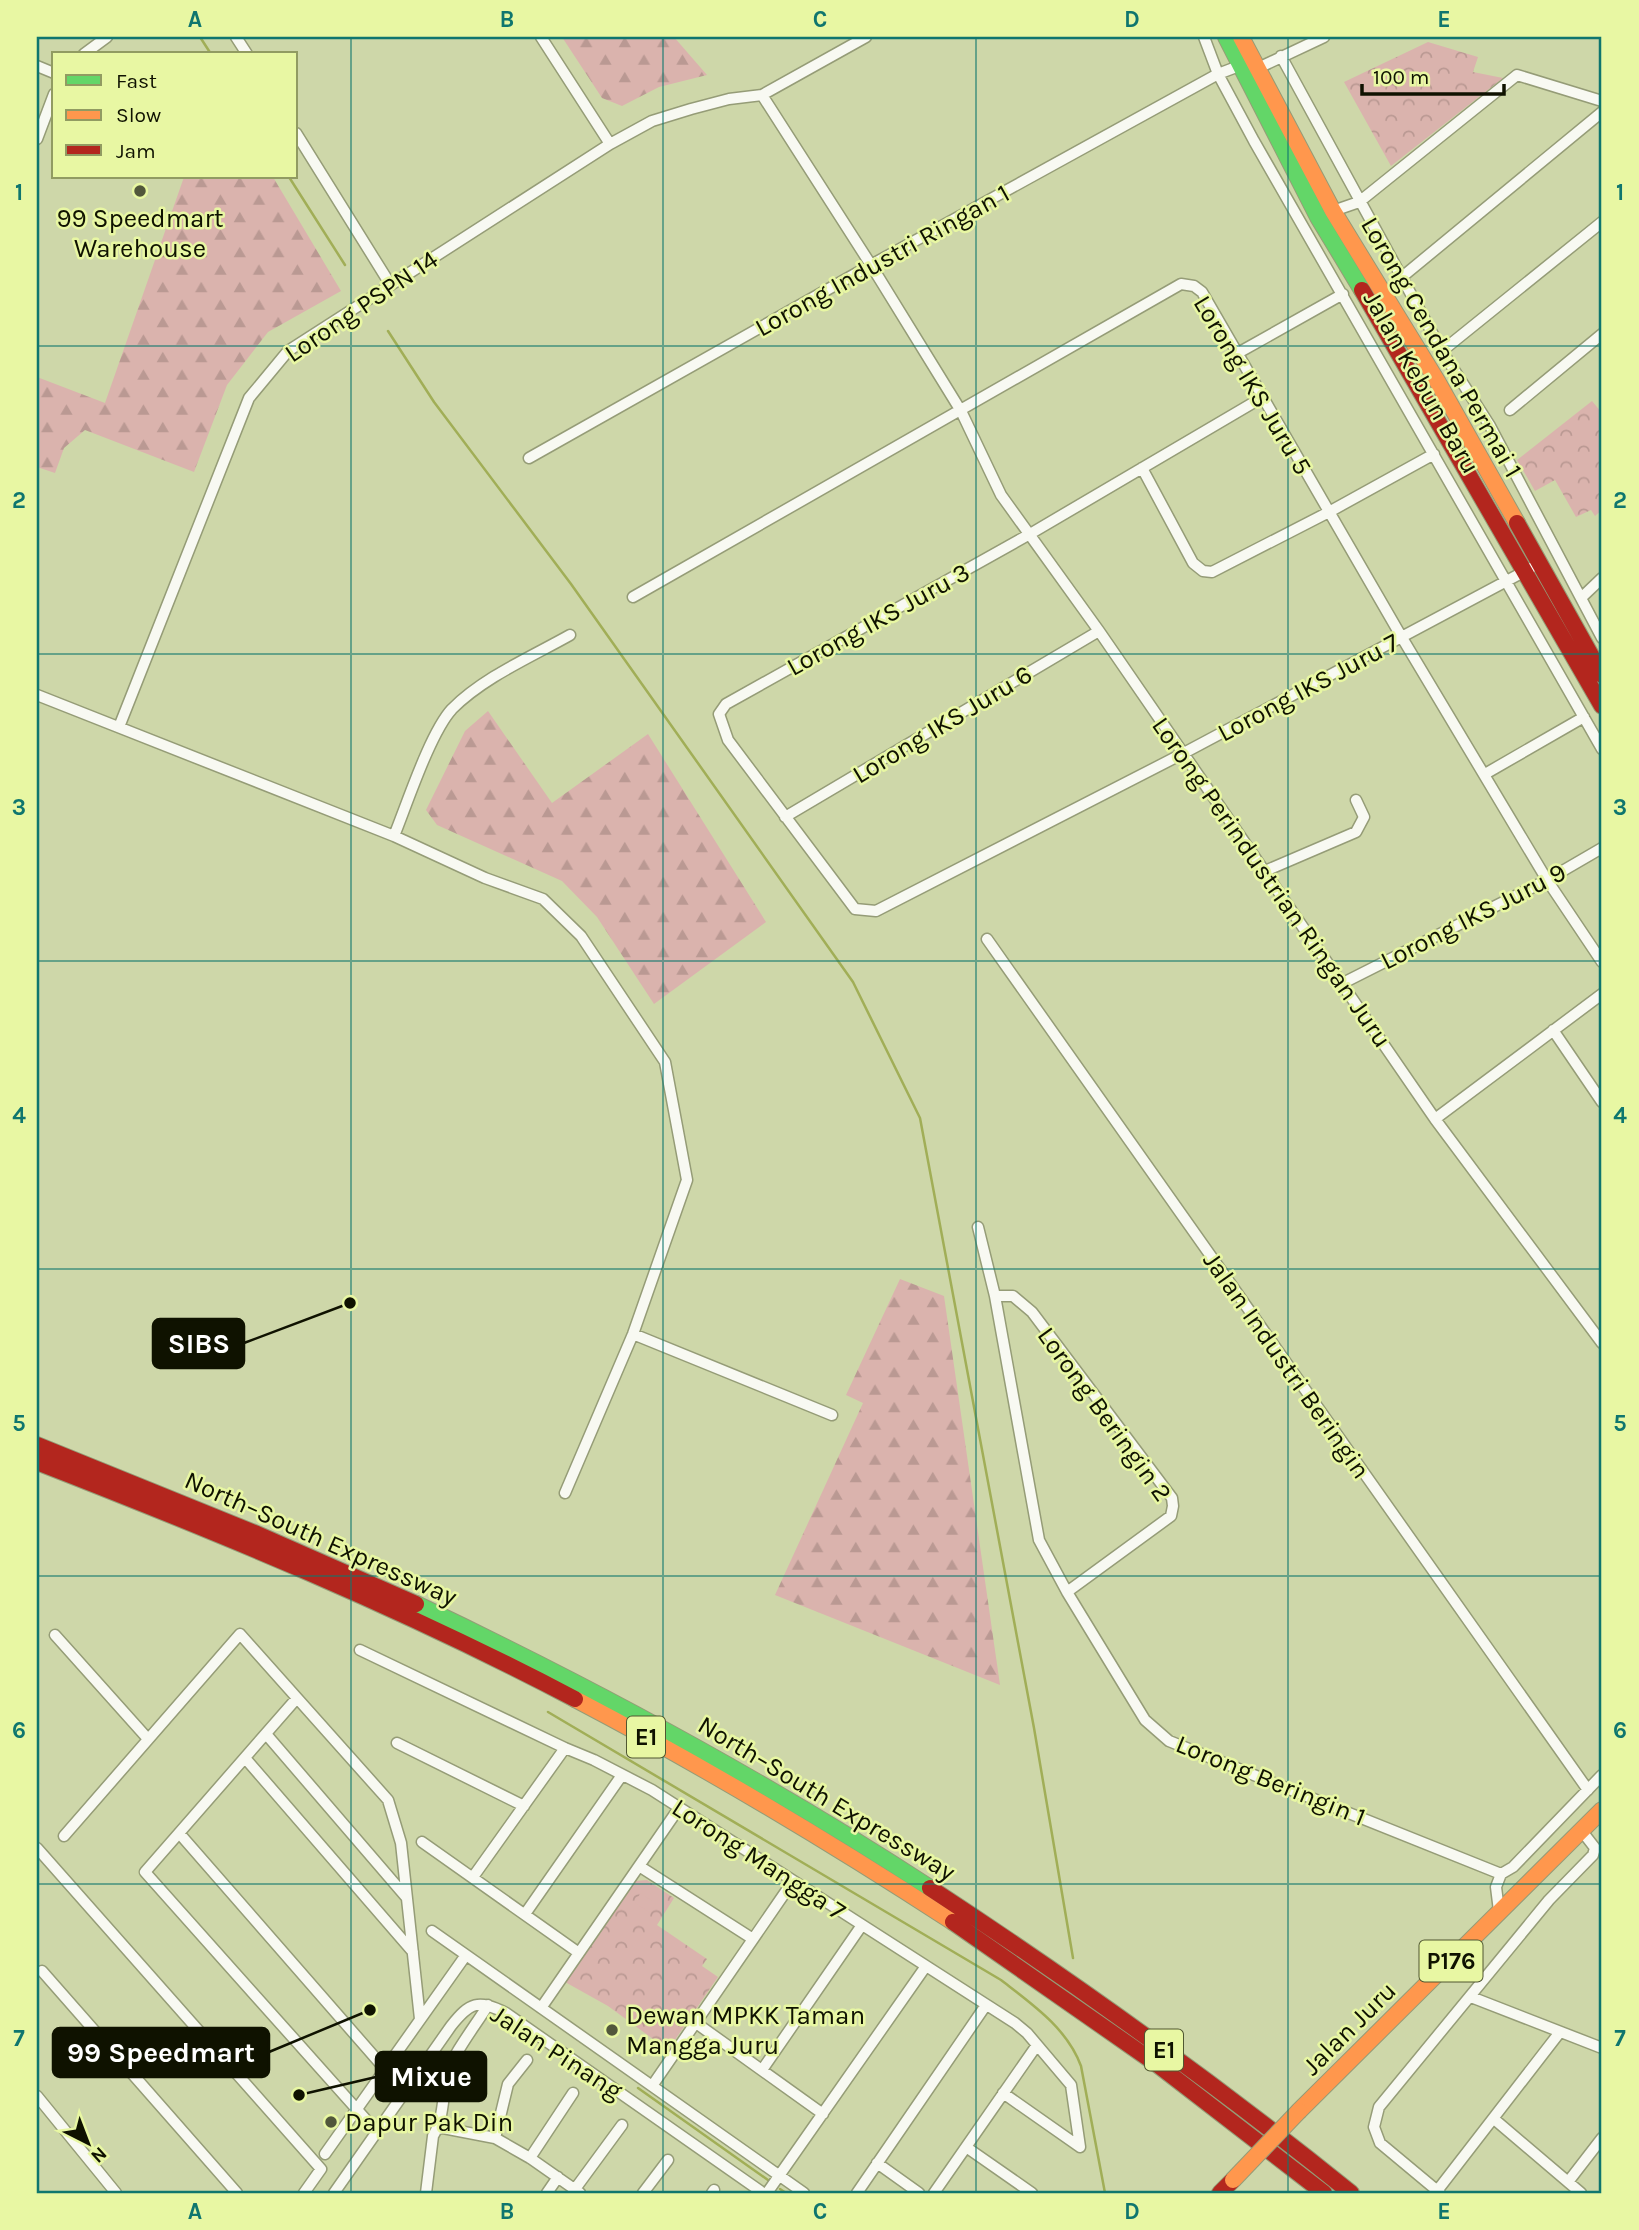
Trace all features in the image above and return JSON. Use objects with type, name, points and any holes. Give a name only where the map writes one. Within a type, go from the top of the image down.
[{"type":"main road","name":"Jalan Kebun Baru","points":[[1226,37],[1318,217],[1602,675]]},
{"type":"main road","name":"Jalan Kebun Baru","points":[[1241,37],[1333,211],[1437,381],[1525,538],[1533,567],[1602,706]]},
{"type":"main road","name":"North–South Expressway","points":[[37,1445],[181,1502],[368,1583],[536,1662],[718,1759],[903,1870],[1060,1974],[1251,2114],[1351,2193]]},
{"type":"main road","name":"North–South Expressway","points":[[37,1462],[198,1525],[360,1596],[523,1673],[674,1753],[819,1836],[1008,1956],[1132,2044],[1324,2193]]},
{"type":"main road","name":"Jalan Juru","points":[[1220,2193],[1602,1810]]},
{"type":"street","points":[[87,52],[107,37]]},
{"type":"street","points":[[236,37],[246,52]]},
{"type":"street","points":[[541,37],[610,144]]},
{"type":"street","points":[[762,95],[866,37]]},
{"type":"street","name":"Jalan Kebun Baru","points":[[1204,37],[1219,74],[1254,141],[1602,749]]},
{"type":"street","points":[[1256,69],[1324,37]]},
{"type":"street","name":"Lorong Cendana Permai 1","points":[[1282,56],[1442,351],[1490,426],[1602,638]]},
{"type":"street","name":"Lorong Industri Ringan 1","points":[[528,458],[871,265],[1219,74],[1239,66]]},
{"type":"street","points":[[1333,211],[1359,202],[1512,79],[1522,75],[1602,101]]},
{"type":"street","name":"Lorong PSPN 14","points":[[119,727],[249,398],[288,351],[610,144],[652,121],[729,99],[762,95]]},
{"type":"street","name":"Lorong Perindustrian Ringan Juru","points":[[762,95],[961,411],[1001,495],[1099,631],[1435,1119],[1602,1343]]},
{"type":"street","points":[[37,139],[52,99]]},
{"type":"street","points":[[1402,277],[1602,112]]},
{"type":"street","points":[[1254,141],[1272,131]]},
{"type":"street","points":[[298,135],[390,284]]},
{"type":"street","points":[[1442,351],[1602,222]]},
{"type":"street","name":"Lorong IKS Juru 5","points":[[633,597],[1181,284],[1194,286],[1202,292],[1401,636],[1548,880],[1602,962]]},
{"type":"street","points":[[1238,353],[1343,294]]},
{"type":"street","points":[[1510,410],[1602,334]]},
{"type":"street","name":"Lorong IKS Juru 3","points":[[785,817],[729,740],[719,714],[726,704],[1030,534],[1263,397]]},
{"type":"street","points":[[1142,468],[1193,564],[1203,571],[1212,572],[1434,454]]},
{"type":"street","points":[[1525,538],[1543,528]]},
{"type":"street","name":"Lorong IKS Juru 7","points":[[785,817],[850,905],[863,911],[876,911],[1182,754],[1533,567]]},
{"type":"street","points":[[1581,598],[1602,578]]},
{"type":"street","name":"Lorong IKS Juru 6","points":[[785,817],[1099,631]]},
{"type":"street","points":[[394,836],[435,737],[451,711],[476,689],[570,635]]},
{"type":"street","points":[[37,695],[394,836],[485,878],[543,899],[581,936],[665,1062],[687,1180],[633,1334],[565,1493]]},
{"type":"street","points":[[1485,774],[1584,717]]},
{"type":"street","points":[[1265,871],[1356,832],[1364,817],[1356,800]]},
{"type":"street","name":"Lorong IKS Juru 9","points":[[1343,983],[1548,880],[1602,848]]},
{"type":"street","name":"Jalan Industri Beringin","points":[[987,940],[1588,1790]]},
{"type":"street","points":[[1435,1119],[1602,994]]},
{"type":"street","points":[[1553,1030],[1602,1102]]},
{"type":"street","name":"Lorong Beringin 1","points":[[978,1227],[995,1296],[1039,1540],[1067,1592],[1145,1720],[1169,1741],[1502,1874]]},
{"type":"street","name":"Lorong Beringin 2","points":[[995,1296],[1013,1296],[1032,1312],[1172,1498],[1171,1516],[1067,1592]]},
{"type":"street","points":[[633,1334],[832,1415]]},
{"type":"street","points":[[64,1836],[240,1634],[388,1800],[401,1843],[420,2019]]},
{"type":"street","points":[[55,1635],[148,1739]]},
{"type":"street","name":"Lorong Mangga 7","points":[[360,1650],[622,1775],[679,1808],[1015,2023],[1071,2085],[1080,2147],[1003,2093]]},
{"type":"street","points":[[297,1698],[145,1872],[377,2132]]},
{"type":"street","points":[[266,1734],[407,1898]]},
{"type":"street","points":[[397,1743],[524,1806]]},
{"type":"street","points":[[472,1877],[565,1748]]},
{"type":"street","points":[[245,1758],[413,1952]]},
{"type":"street","points":[[524,1914],[622,1775]]},
{"type":"street","points":[[1499,1911],[1496,1887],[1502,1874],[1513,1867],[1602,1775]]},
{"type":"street","points":[[541,2008],[679,1808]]},
{"type":"street","points":[[1560,2032],[1438,2192],[1380,2143],[1374,2127],[1379,2108],[1549,1900],[1593,1855],[1595,1848],[1581,1830]]},
{"type":"street","points":[[179,1833],[385,2069]]},
{"type":"street","points":[[422,1842],[579,1953]]},
{"type":"street","points":[[37,1848],[321,2169],[304,2193]]},
{"type":"street","points":[[639,1866],[753,1940]]},
{"type":"street","points":[[652,2086],[793,1881]]},
{"type":"street","points":[[762,2070],[862,1925]]},
{"type":"street","name":"Jalan Pinang","points":[[432,1931],[804,2193]]},
{"type":"street","points":[[325,2154],[466,1955]]},
{"type":"street","points":[[765,2193],[926,1966]]},
{"type":"street","points":[[42,1971],[237,2193]]},
{"type":"street","points":[[416,1986],[429,1996],[436,1996]]},
{"type":"street","points":[[1471,1997],[1602,2048]]},
{"type":"street","name":"Jalan Pinang","points":[[334,2193],[463,2010],[476,2004],[488,2005],[506,2013],[765,2193]]},
{"type":"street","points":[[426,2193],[433,2136],[438,2129],[448,2068],[488,2005]]},
{"type":"street","points":[[857,2193],[986,2005]]},
{"type":"street","points":[[696,2023],[823,2113]]},
{"type":"street","points":[[933,2193],[1037,2045]]},
{"type":"street","points":[[495,2138],[508,2084],[527,2060]]},
{"type":"street","points":[[530,2158],[573,2094]]},
{"type":"street","points":[[37,2096],[116,2193]]},
{"type":"street","points":[[1494,2119],[1581,2193]]},
{"type":"street","points":[[438,2129],[495,2138],[578,2191],[622,2125]]},
{"type":"street","points":[[1568,2182],[1602,2138]]},
{"type":"street","points":[[966,2147],[1032,2193]]},
{"type":"street","points":[[643,2193],[668,2160]]},
{"type":"street","points":[[877,2163],[919,2193]]},
{"type":"street","points":[[547,2193],[558,2178]]},
{"type":"green space","points":[[562,37],[674,37],[707,75],[659,87],[622,106],[602,98]]},
{"type":"green space","points":[[1428,42],[1478,57],[1473,72],[1503,78],[1391,166],[1344,82]]},
{"type":"green space","points":[[184,178],[274,178],[341,291],[268,332],[227,385],[194,472],[85,430],[64,448],[55,473],[37,467],[37,377],[105,403]]},
{"type":"green space","points":[[1592,401],[1602,413],[1602,510],[1595,516],[1591,510],[1576,517],[1555,480],[1535,491],[1517,460]]},
{"type":"green space","points":[[488,711],[552,803],[648,734],[766,922],[654,1004],[597,917],[562,881],[437,825],[426,810],[465,731]]},
{"type":"green space","points":[[900,1279],[944,1296],[1000,1685],[775,1595],[863,1403],[846,1395]]},
{"type":"green space","points":[[647,1880],[674,1898],[657,1925],[707,1959],[702,1966],[718,1977],[668,2050],[608,2006],[565,1982],[635,1881]]},
{"type":"green space","points":[[641,1893],[656,1904],[650,1913],[634,1902]]},
{"type":"waterway","points":[[200,37],[210,52]]},
{"type":"waterway","points":[[290,178],[345,265]]},
{"type":"waterway","points":[[388,331],[434,402],[571,584],[853,982],[920,1118],[1034,1728],[1073,1958]]},
{"type":"waterway","points":[[548,1712],[1001,1980],[1036,2008],[1058,2028],[1075,2052],[1081,2066],[1105,2193]]},
{"type":"waterway","points":[[638,2088],[768,2180]]},
{"type":"waterway","points":[[780,2189],[786,2193]]},
{"type":"traffic: fast","points":[[1226,37],[1318,217],[1362,290]]},
{"type":"traffic: fast","points":[[416,1604],[678,1737],[805,1810],[930,1888]]},
{"type":"traffic: slow","points":[[1241,37],[1333,211],[1437,381],[1517,523]]},
{"type":"traffic: slow","points":[[575,1699],[767,1806],[953,1922]]},
{"type":"traffic: slow","points":[[1299,2111],[1602,1810]]},
{"type":"traffic: slow","points":[[1233,2180],[1299,2111]]},
{"type":"traffic: jam","points":[[1362,290],[1602,706]]},
{"type":"traffic: jam","points":[[1517,523],[1602,675]]},
{"type":"traffic: jam","points":[[37,1445],[257,1534],[416,1604]]},
{"type":"traffic: jam","points":[[37,1462],[310,1573],[444,1634],[575,1699]]},
{"type":"traffic: jam","points":[[930,1888],[1144,2035],[1351,2193]]},
{"type":"traffic: jam","points":[[953,1922],[1158,2065],[1324,2193]]},
{"type":"traffic: jam","points":[[1220,2193],[1233,2180]]},
{"type":"place","name":"99 Speedmart Warehouse","points":[[140,191]]},
{"type":"place","name":"SIBS","points":[[350,1303]]},
{"type":"place","name":"99 Speedmart","points":[[370,2010]]},
{"type":"place","name":"Dewan MPKK Taman Mangga Juru","points":[[612,2030]]},
{"type":"place","name":"Mixue","points":[[299,2095]]},
{"type":"place","name":"Dapur Pak Din","points":[[331,2122]]}]
